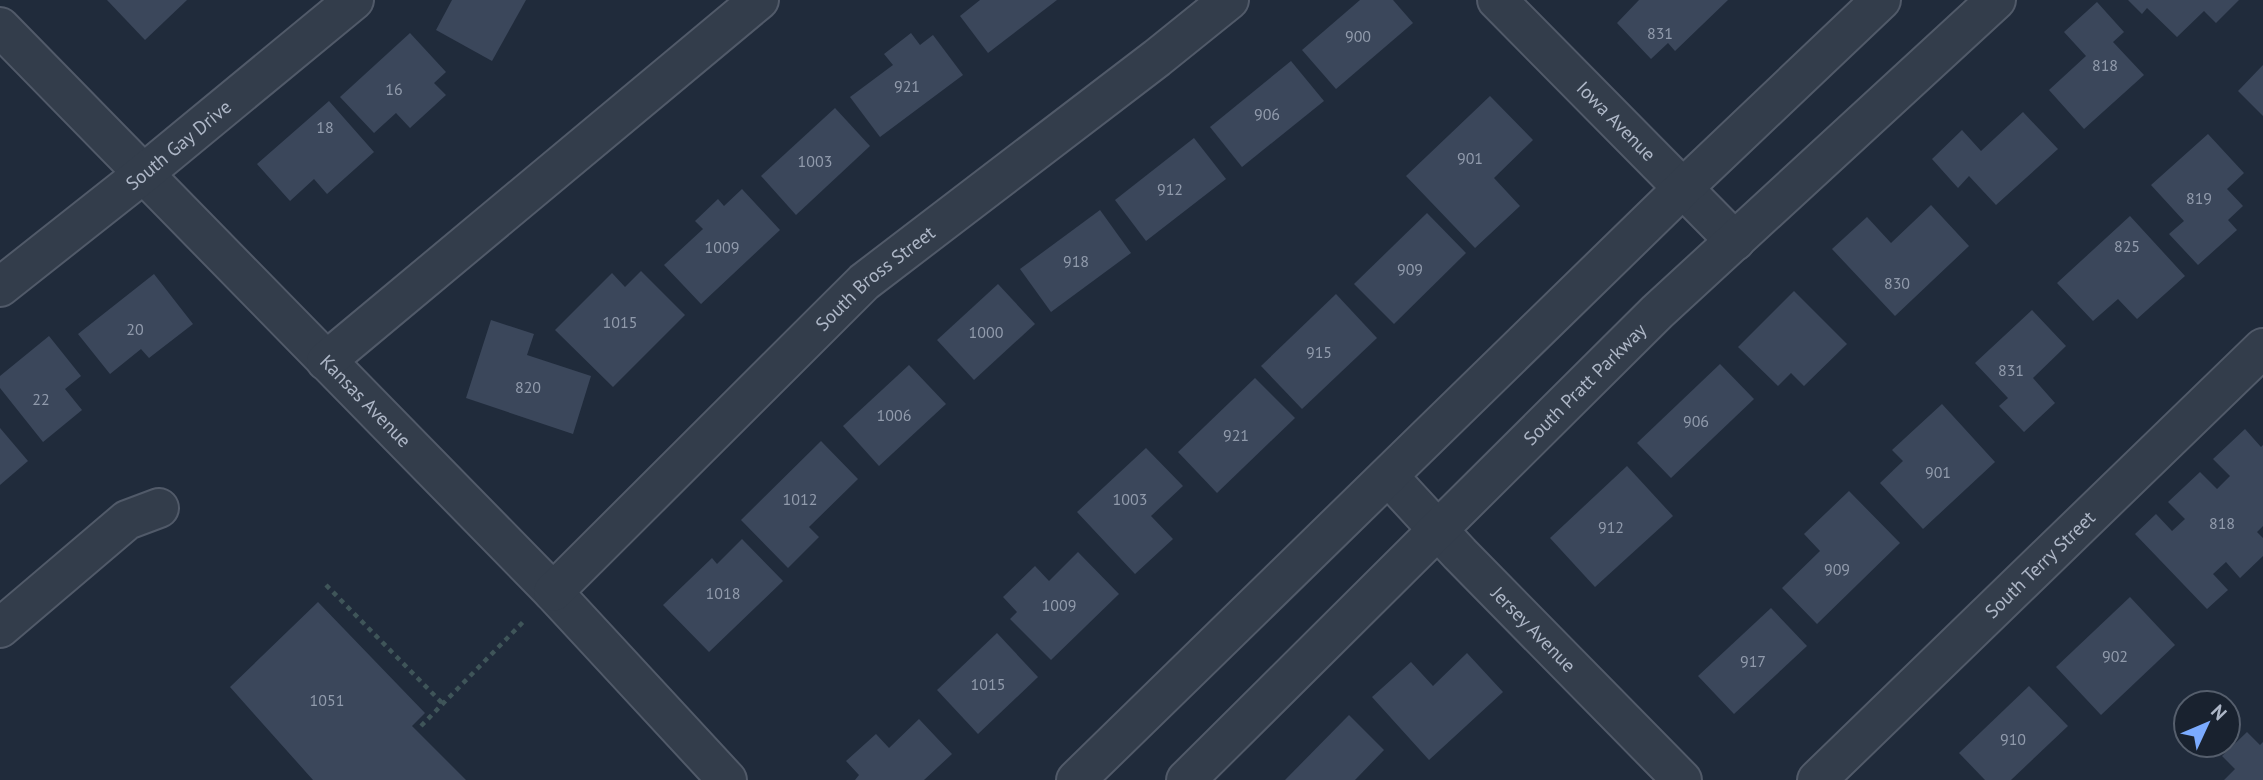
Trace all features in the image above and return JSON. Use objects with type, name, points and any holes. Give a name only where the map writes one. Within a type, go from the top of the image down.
[{"type":"street","name":"South Gay Drive","points":[[0,287],[143,174],[354,0]]},
{"type":"street","points":[[326,361],[759,0]]},
{"type":"street","name":"South Bross Street","points":[[552,592],[864,282],[1229,0]]},
{"type":"street","name":"Iowa Avenue","points":[[1497,0],[1735,241]]},
{"type":"street","points":[[1076,780],[1683,188],[1881,0]]},
{"type":"street","name":"South Pratt Parkway","points":[[1186,780],[1657,313],[1996,0]]},
{"type":"street","name":"Kansas Avenue","points":[[0,27],[552,592],[727,780]]},
{"type":"street","name":"South Terry Street","points":[[1818,780],[2263,348]]},
{"type":"street","name":"Jersey Avenue","points":[[1389,477],[1437,531],[1682,780]]},
{"type":"street","points":[[0,628],[127,520],[159,508]]},
{"type":"path","points":[[326,585],[443,704]]},
{"type":"path","points":[[421,726],[552,592]]},
{"type":"building","points":[[107,0],[187,0],[145,40]]},
{"type":"building","points":[[452,0],[526,0],[492,61],[436,30]]},
{"type":"building","points":[[980,0],[1057,0],[988,53],[960,16]]},
{"type":"building","points":[[1360,0],[1393,0],[1413,23],[1336,89],[1302,50]]},
{"type":"building","points":[[1639,0],[1728,0],[1675,51],[1668,43],[1651,59],[1617,23]]},
{"type":"building","points":[[2128,0],[2239,0],[2216,23],[2204,11],[2177,37],[2147,8],[2142,14]]},
{"type":"building","points":[[2097,2],[2124,32],[2113,42],[2144,75],[2084,129],[2049,90],[2086,56],[2064,32]]},
{"type":"building","points":[[410,33],[446,72],[434,83],[446,95],[410,128],[396,113],[374,133],[340,97]]},
{"type":"building","points":[[911,33],[920,45],[933,35],[963,75],[880,137],[850,97],[893,65],[884,54]]},
{"type":"building","points":[[1291,61],[1324,101],[1242,167],[1210,127]]},
{"type":"building","points":[[2263,65],[2263,116],[2238,91]]},
{"type":"building","points":[[1490,96],[1533,140],[1494,178],[1520,206],[1475,248],[1406,176]]},
{"type":"building","points":[[329,101],[374,152],[327,194],[314,179],[290,201],[257,164]]},
{"type":"building","points":[[835,108],[870,146],[796,215],[761,176]]},
{"type":"building","points":[[2023,112],[2058,149],[1996,205],[1969,176],[1958,188],[1932,159],[1962,130],[1981,151]]},
{"type":"building","points":[[2208,134],[2244,173],[2227,189],[2243,206],[2228,220],[2237,230],[2198,265],[2169,234],[2184,221],[2151,185]]},
{"type":"building","points":[[1194,138],[1226,179],[1146,241],[1115,200]]},
{"type":"building","points":[[742,189],[780,230],[701,304],[664,265],[703,229],[695,221],[718,199],[724,206]]},
{"type":"building","points":[[1931,205],[1969,246],[1895,316],[1832,249],[1867,217],[1891,243]]},
{"type":"building","points":[[1100,210],[1131,253],[1051,312],[1020,269]]},
{"type":"building","points":[[1427,213],[1466,253],[1394,324],[1354,284]]},
{"type":"building","points":[[2130,216],[2185,276],[2137,319],[2118,299],[2093,321],[2057,283]]},
{"type":"building","points":[[641,271],[685,315],[613,387],[555,330],[612,273],[625,287]]},
{"type":"building","points":[[154,274],[193,324],[149,358],[141,349],[110,374],[78,334]]},
{"type":"building","points":[[998,284],[1035,324],[974,380],[937,340]]},
{"type":"building","points":[[1794,291],[1847,344],[1804,386],[1791,373],[1778,386],[1738,347]]},
{"type":"building","points":[[1336,294],[1377,338],[1302,409],[1261,366]]},
{"type":"building","points":[[2032,310],[2066,346],[2033,378],[2055,403],[2024,432],[1999,406],[2008,398],[1975,363]]},
{"type":"building","points":[[491,320],[534,334],[527,355],[591,376],[573,434],[466,398]]},
{"type":"building","points":[[49,336],[81,376],[65,389],[82,410],[43,442],[0,388],[0,376]]},
{"type":"building","points":[[1720,364],[1754,399],[1671,478],[1637,443]]},
{"type":"building","points":[[909,365],[946,404],[879,466],[843,426]]},
{"type":"building","points":[[1255,378],[1295,418],[1217,493],[1178,452]]},
{"type":"building","points":[[1942,404],[1995,462],[1923,529],[1880,483],[1903,461],[1892,450]]},
{"type":"building","points":[[0,428],[28,461],[0,485]]},
{"type":"building","points":[[2245,429],[2261,447],[2263,445],[2263,526],[2257,532],[2263,538],[2263,556],[2240,578],[2226,562],[2213,574],[2228,590],[2207,609],[2135,534],[2156,514],[2172,531],[2185,519],[2168,502],[2200,472],[2217,489],[2230,476],[2213,459]]},
{"type":"building","points":[[821,441],[858,479],[809,527],[819,537],[788,568],[741,520]]},
{"type":"building","points":[[1146,448],[1183,486],[1151,516],[1173,539],[1135,574],[1077,512]]},
{"type":"building","points":[[1627,466],[1673,516],[1595,587],[1550,538]]},
{"type":"building","points":[[1849,491],[1900,543],[1817,624],[1782,588],[1820,551],[1804,534]]},
{"type":"building","points":[[742,539],[783,581],[709,652],[663,605],[712,558],[717,564]]},
{"type":"building","points":[[1078,552],[1119,594],[1051,660],[1010,619],[1017,612],[1003,597],[1035,566],[1049,581]]},
{"type":"building","points":[[2130,597],[2175,645],[2101,715],[2056,667]]},
{"type":"building","points":[[318,602],[425,713],[412,726],[466,780],[313,780],[230,687]]},
{"type":"building","points":[[1771,608],[1807,646],[1734,714],[1698,676]]},
{"type":"building","points":[[997,633],[1038,677],[978,734],[937,690]]},
{"type":"building","points":[[1467,653],[1503,692],[1429,760],[1372,697],[1411,662],[1433,686]]},
{"type":"building","points":[[2029,686],[2068,726],[2011,780],[1985,780],[1959,753]]},
{"type":"building","points":[[1349,715],[1384,750],[1355,780],[1285,780]]},
{"type":"building","points":[[919,719],[952,754],[924,780],[855,780],[859,775],[846,761],[876,734],[889,748]]},
{"type":"building","points":[[2247,732],[2260,745],[2263,742],[2263,780],[2224,780],[2235,769],[2225,759],[2242,759],[2242,737]]}]
